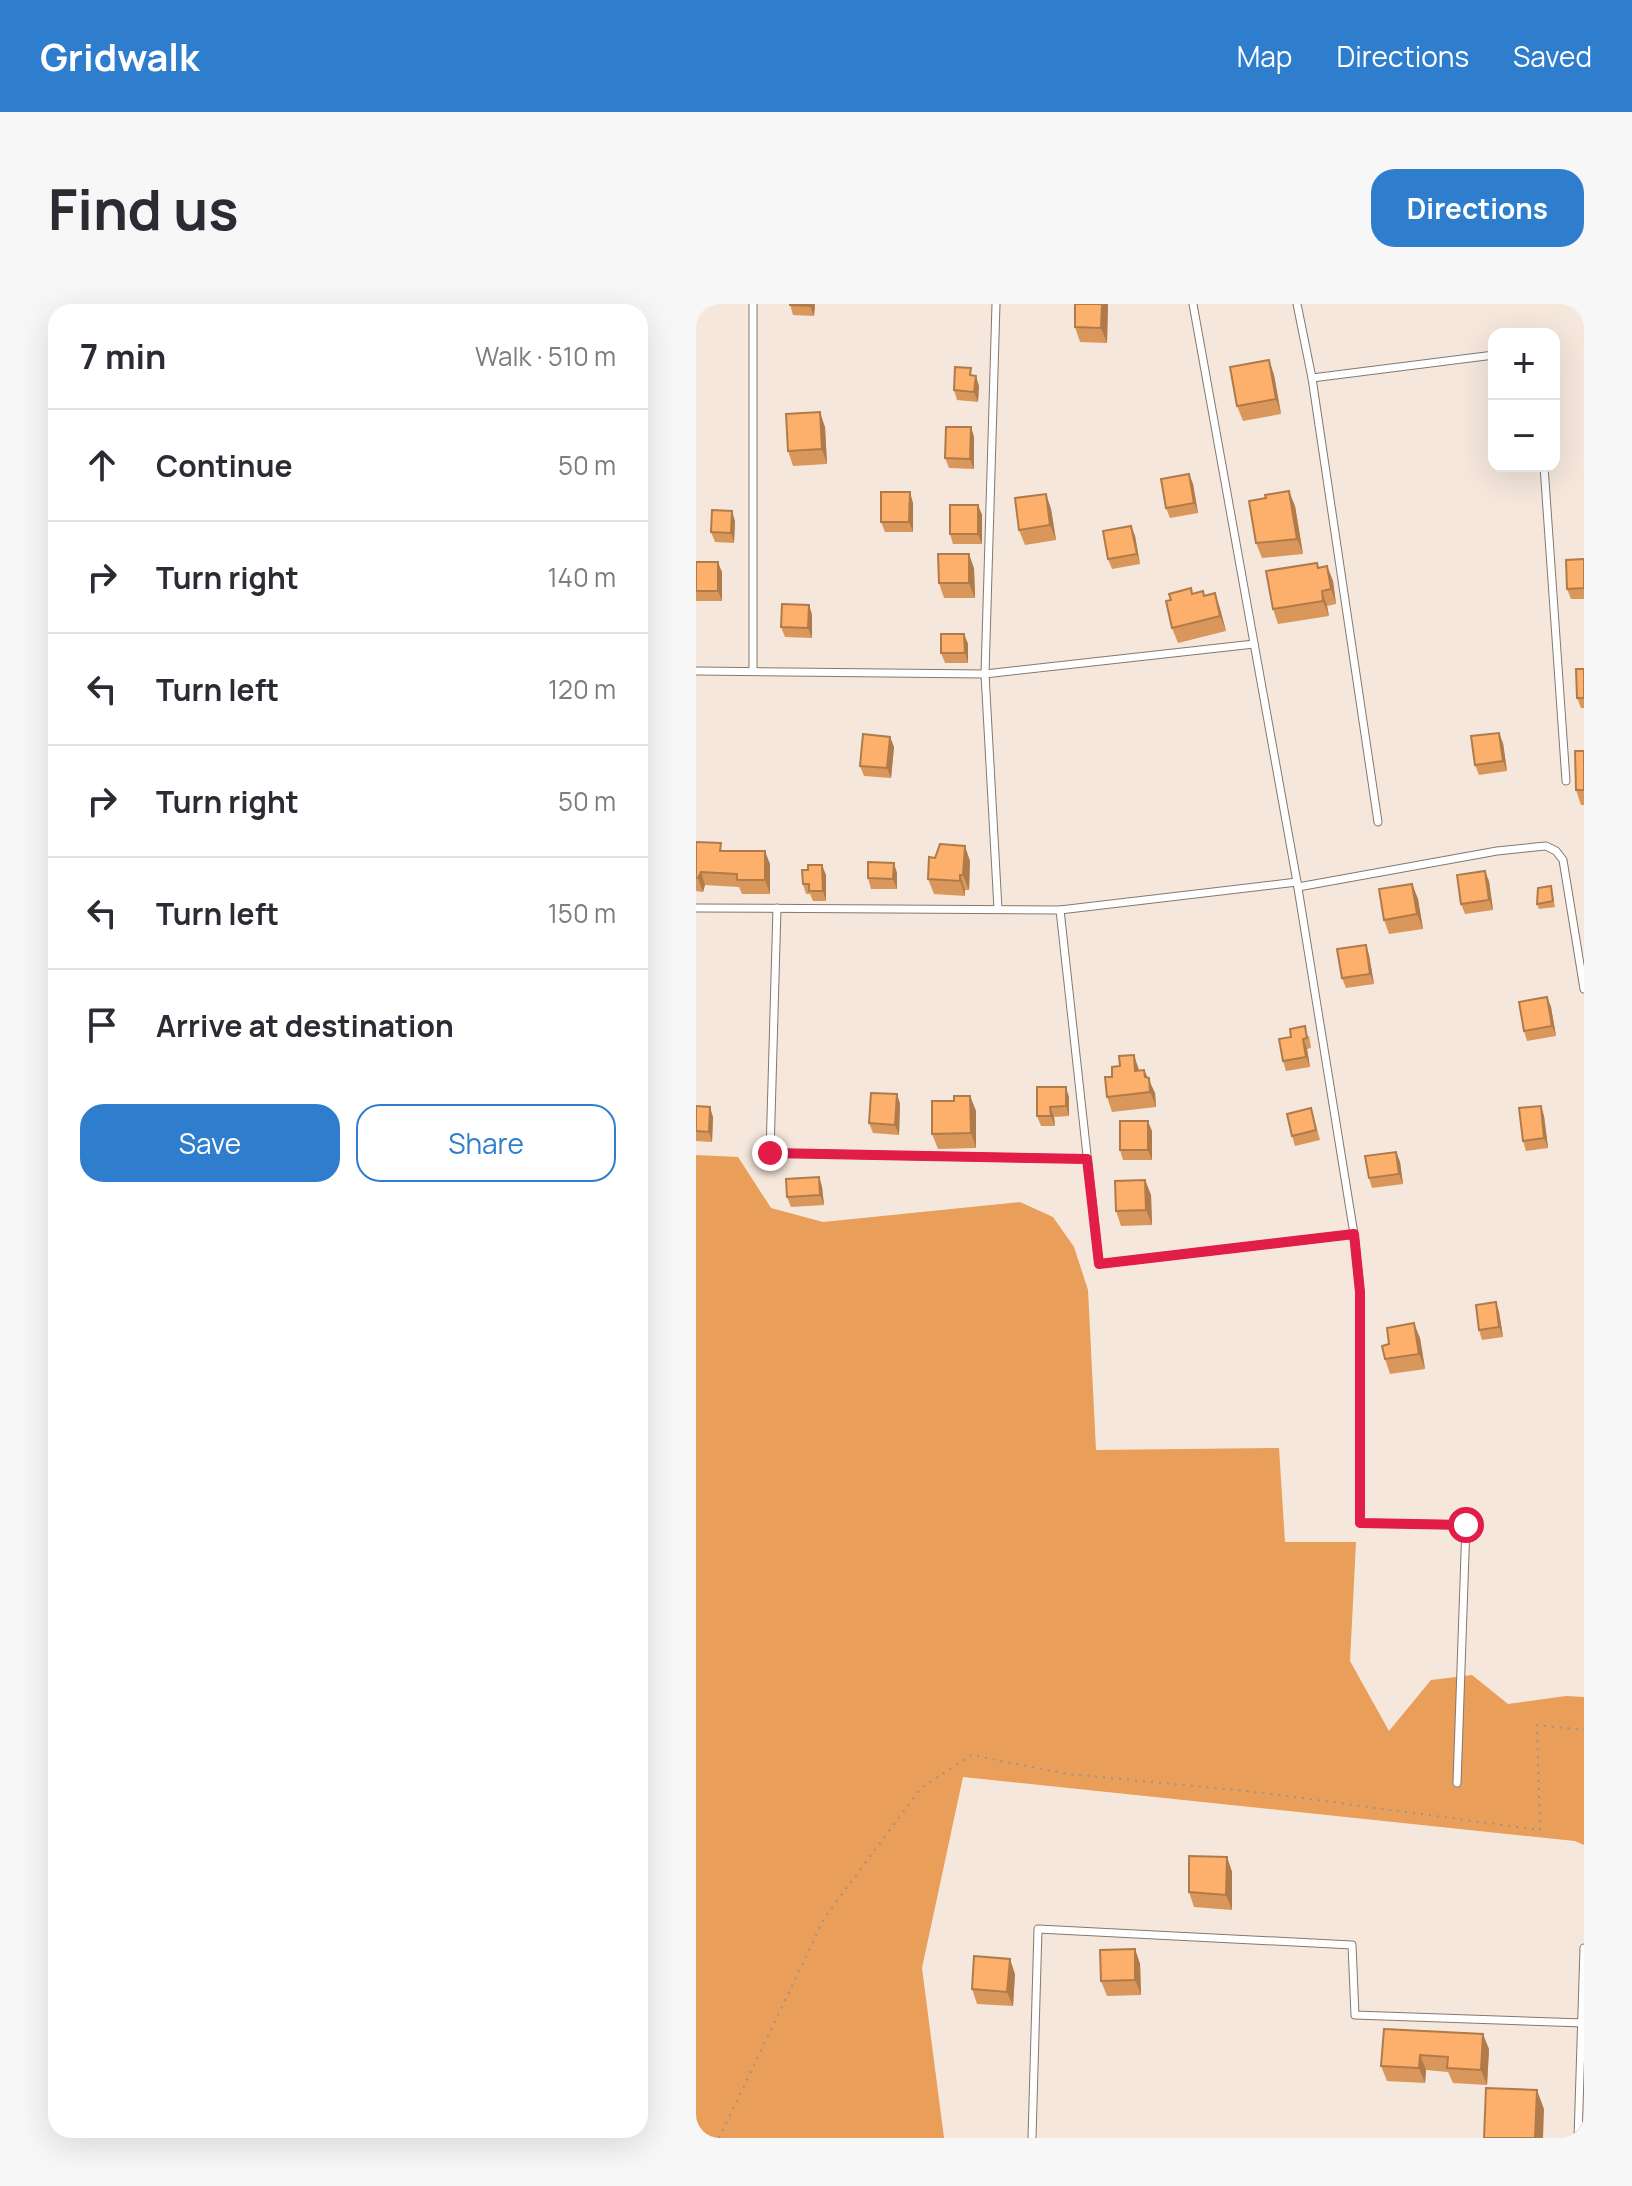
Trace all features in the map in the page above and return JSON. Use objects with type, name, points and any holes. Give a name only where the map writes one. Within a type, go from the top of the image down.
[{"type":"lane","points":[[753,304],[753,671]]},
{"type":"lane","points":[[996,304],[985,674],[998,909]]},
{"type":"lane","points":[[1193,304],[1297,884],[1354,1234],[1360,1292],[1360,1523],[1466,1525],[1457,1783]]},
{"type":"lane","points":[[1297,304],[1312,378],[1378,822]]},
{"type":"lane","points":[[1312,378],[1488,356]]},
{"type":"lane","points":[[1544,472],[1566,781]]},
{"type":"lane","points":[[696,671],[985,674],[1254,644]]},
{"type":"lane","points":[[696,908],[1060,910],[1297,884],[1497,851],[1546,846],[1556,851],[1563,860],[1584,989]]},
{"type":"lane","points":[[777,908],[770,1153],[1087,1159]]},
{"type":"lane","points":[[1060,910],[1099,1264],[1354,1234]]},
{"type":"lane","points":[[1032,2138],[1038,1929],[1352,1945],[1355,2015],[1583,2022]]},
{"type":"lane","points":[[1578,2138],[1584,1948]]},
{"type":"path","points":[[719,2138],[825,1917],[921,1788],[971,1755],[1068,1774],[1257,1792],[1540,1830],[1537,1725],[1584,1730]]},
{"type":"shaded area","points":[[696,1155],[738,1157],[771,1208],[823,1222],[1020,1202],[1053,1217],[1074,1247],[1088,1290],[1096,1450],[1279,1448],[1285,1542],[1356,1542],[1350,1661],[1389,1731],[1431,1680],[1472,1675],[1508,1704],[1566,1696],[1584,1697],[1584,1845],[1575,1841],[963,1777],[922,1968],[944,2138],[696,2138]]},
{"type":"building","points":[[1075,304],[1102,304],[1101,328],[1075,327]]},
{"type":"building","points":[[1269,360],[1276,399],[1237,406],[1230,367]]},
{"type":"building","points":[[955,367],[971,368],[970,375],[976,376],[974,392],[954,390]]},
{"type":"building","points":[[820,412],[822,449],[788,451],[786,414]]},
{"type":"building","points":[[946,427],[971,427],[970,459],[945,458]]},
{"type":"building","points":[[1189,474],[1194,503],[1166,508],[1161,479]]},
{"type":"building","points":[[1289,491],[1297,539],[1256,543],[1249,501]]},
{"type":"building","points":[[881,492],[910,492],[909,522],[881,522]]},
{"type":"building","points":[[1046,494],[1050,525],[1019,530],[1015,498]]},
{"type":"building","points":[[950,505],[978,505],[978,534],[950,534]]},
{"type":"building","points":[[712,510],[732,511],[731,533],[711,532]]},
{"type":"building","points":[[1131,526],[1137,554],[1108,559],[1103,531]]},
{"type":"building","points":[[938,554],[969,554],[969,583],[939,583]]},
{"type":"building","points":[[1584,559],[1584,588],[1567,589],[1566,560]]},
{"type":"building","points":[[696,562],[718,562],[718,591],[696,591]]},
{"type":"building","points":[[1317,563],[1318,568],[1327,566],[1331,589],[1322,591],[1323,601],[1273,609],[1266,571]]},
{"type":"building","points":[[1191,588],[1192,594],[1203,591],[1204,596],[1215,593],[1220,616],[1172,628],[1166,601],[1171,600],[1169,594]]},
{"type":"building","points":[[782,604],[809,605],[808,628],[781,627]]},
{"type":"building","points":[[941,634],[964,634],[965,653],[941,653]]},
{"type":"building","points":[[1576,669],[1584,669],[1584,698],[1577,698]]},
{"type":"building","points":[[1499,733],[1503,761],[1475,765],[1471,736]]},
{"type":"building","points":[[863,734],[890,737],[887,768],[860,766]]},
{"type":"building","points":[[1575,751],[1584,751],[1584,790],[1576,790]]},
{"type":"building","points":[[696,842],[721,843],[720,851],[765,851],[765,880],[737,880],[737,874],[701,872],[696,878]]},
{"type":"building","points":[[940,844],[965,846],[960,881],[928,879],[929,857],[935,858]]},
{"type":"building","points":[[868,862],[894,863],[893,879],[868,878]]},
{"type":"building","points":[[808,865],[822,865],[823,891],[809,891],[809,884],[803,884],[802,870],[808,870]]},
{"type":"building","points":[[1485,871],[1489,900],[1461,904],[1457,875]]},
{"type":"building","points":[[1412,884],[1417,914],[1384,920],[1379,889]]},
{"type":"building","points":[[1551,886],[1553,901],[1537,904],[1538,888]]},
{"type":"building","points":[[1366,945],[1370,974],[1342,978],[1337,949]]},
{"type":"building","points":[[1547,997],[1552,1026],[1524,1031],[1519,1002]]},
{"type":"building","points":[[1305,1026],[1307,1038],[1303,1039],[1306,1057],[1283,1061],[1279,1039],[1291,1037],[1290,1029]]},
{"type":"building","points":[[1134,1055],[1135,1071],[1144,1070],[1145,1077],[1149,1078],[1150,1092],[1107,1097],[1105,1077],[1112,1077],[1112,1067],[1120,1066],[1119,1056]]},
{"type":"building","points":[[1037,1087],[1066,1087],[1066,1106],[1050,1107],[1051,1116],[1037,1116]]},
{"type":"building","points":[[871,1093],[897,1094],[895,1125],[869,1123]]},
{"type":"building","points":[[954,1096],[970,1096],[971,1133],[932,1134],[932,1101],[954,1101]]},
{"type":"building","points":[[696,1106],[710,1107],[709,1132],[696,1131]]},
{"type":"building","points":[[1541,1106],[1544,1138],[1523,1141],[1519,1108]]},
{"type":"building","points":[[1311,1108],[1316,1130],[1292,1136],[1287,1114]]},
{"type":"building","points":[[1120,1121],[1148,1121],[1148,1150],[1120,1150]]},
{"type":"building","points":[[1396,1152],[1399,1174],[1369,1178],[1365,1156]]},
{"type":"building","points":[[819,1177],[820,1195],[787,1197],[786,1179]]},
{"type":"building","points":[[1145,1180],[1146,1210],[1116,1211],[1115,1181]]},
{"type":"building","points":[[1496,1302],[1499,1327],[1479,1330],[1476,1305]]},
{"type":"building","points":[[1414,1323],[1419,1354],[1385,1359],[1382,1346],[1389,1344],[1387,1328]]},
{"type":"building","points":[[1189,1856],[1227,1857],[1226,1895],[1189,1892]]},
{"type":"building","points":[[1135,1949],[1135,1980],[1101,1981],[1100,1950]]},
{"type":"building","points":[[974,1956],[1010,1959],[1007,1992],[972,1989]]},
{"type":"building","points":[[1384,2029],[1483,2034],[1481,2070],[1447,2068],[1448,2057],[1420,2055],[1419,2068],[1381,2066]]},
{"type":"building","points":[[1486,2088],[1537,2090],[1535,2138],[1484,2138]]},
{"type":"route","points":[[770,1153],[1087,1159],[1099,1264],[1354,1234],[1360,1292],[1360,1523],[1466,1525]]}]
